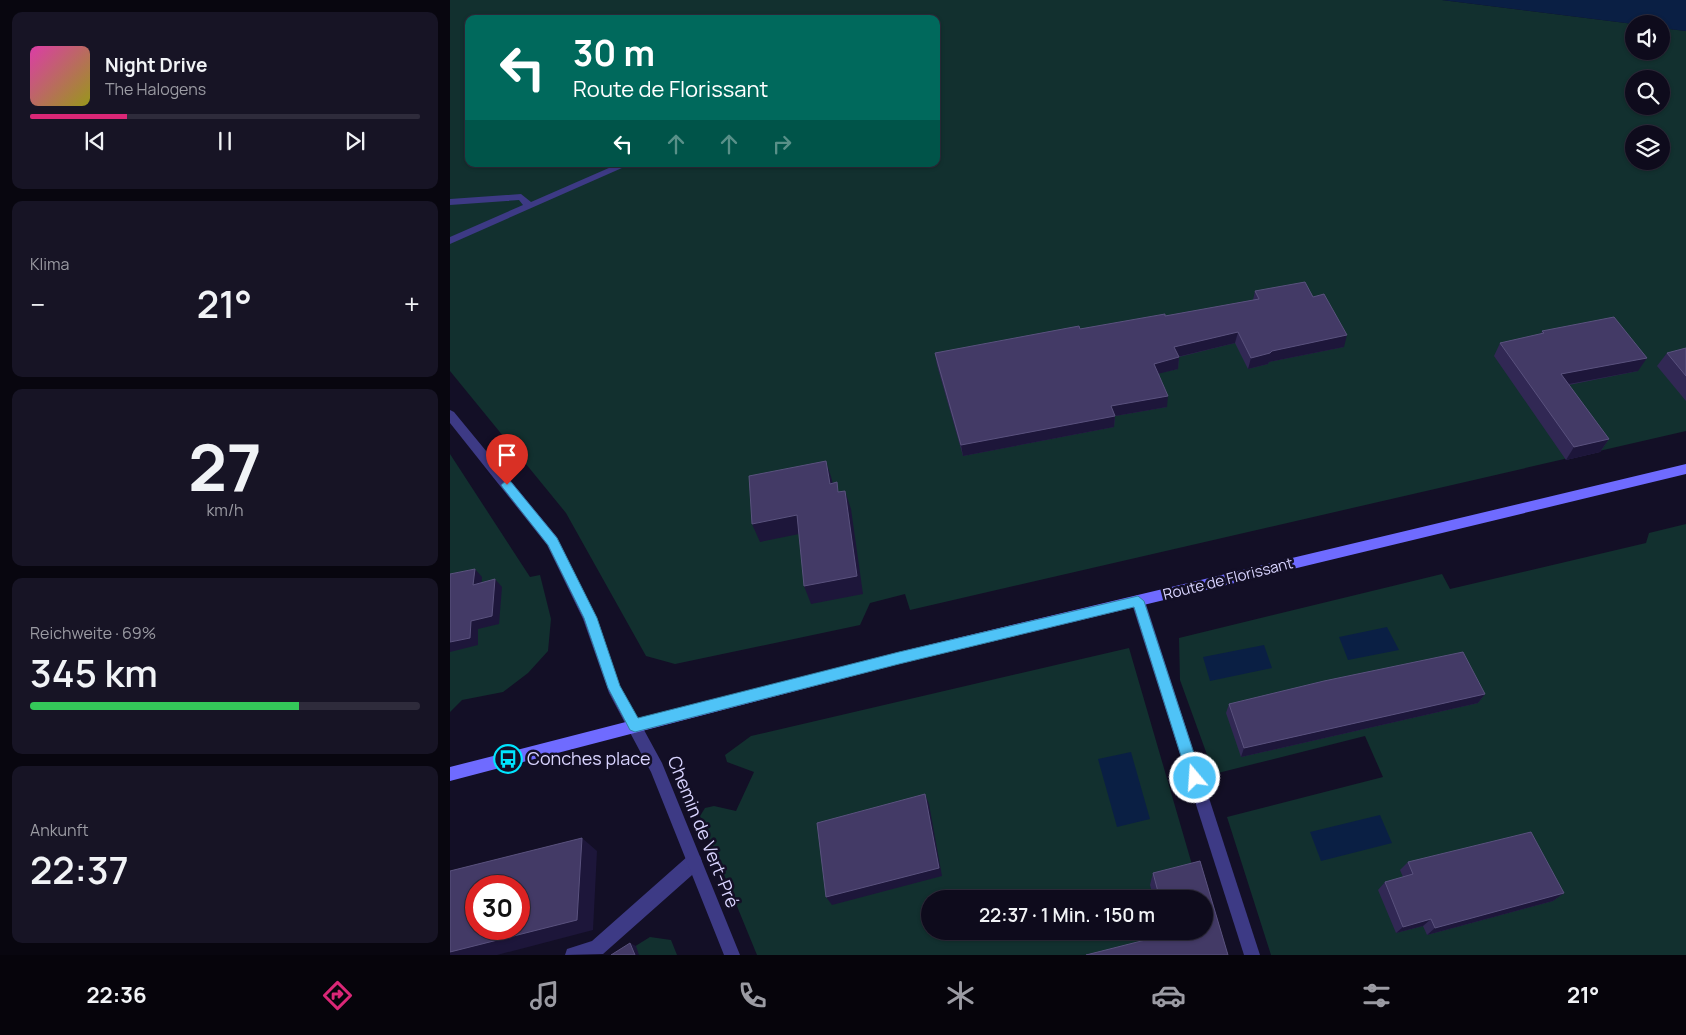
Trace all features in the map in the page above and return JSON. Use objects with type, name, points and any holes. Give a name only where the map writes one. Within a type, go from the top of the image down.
[{"type":"main road","name":"Route de Florissant","points":[[450,774],[890,660],[1686,469]]},
{"type":"street","points":[[450,241],[619,167]]},
{"type":"street","points":[[450,202],[521,196],[530,206]]},
{"type":"street","name":"Chemin de Vert-Pré","points":[[450,415],[552,541],[590,618],[614,688],[657,768],[732,955]]},
{"type":"street","points":[[1138,601],[1252,955]]},
{"type":"street","points":[[573,955],[597,948],[694,862]]},
{"type":"green space","points":[[450,0],[1442,0],[1625,23],[1625,60],[1670,60],[1670,29],[1686,31],[1686,431],[910,610],[905,594],[870,603],[860,625],[675,664],[646,656],[566,513],[450,371]]},
{"type":"green space","points":[[450,454],[530,577],[540,575],[551,619],[548,651],[528,673],[503,692],[462,700],[450,712]]},
{"type":"green space","points":[[1686,524],[1686,955],[1271,955],[1227,817],[1383,777],[1365,736],[1214,774],[1180,680],[1179,638],[1442,574],[1450,589],[1646,543],[1649,533]]},
{"type":"green space","points":[[1129,648],[1199,890],[921,890],[921,940],[1210,940],[1218,955],[757,955],[700,816],[705,808],[714,806],[736,811],[754,772],[727,762],[725,755],[751,736]]},
{"type":"green space","points":[[650,937],[671,940],[677,955],[621,955]]},
{"type":"water","points":[[1442,0],[1686,0],[1686,31],[1670,29],[1670,15],[1625,15],[1625,23]]},
{"type":"water","points":[[1387,627],[1399,650],[1348,660],[1339,637]]},
{"type":"water","points":[[1264,645],[1272,668],[1210,681],[1203,657]]},
{"type":"water","points":[[1131,752],[1150,819],[1117,827],[1098,759]]},
{"type":"water","points":[[1380,815],[1392,843],[1321,861],[1310,832]]},
{"type":"building","points":[[1305,282],[1313,297],[1324,294],[1347,335],[1272,351],[1251,358],[1238,332],[1174,347],[1179,357],[1154,364],[1168,396],[1111,406],[1115,416],[961,445],[935,353],[1079,326],[1080,329],[1259,299],[1255,291]]},
{"type":"building","points":[[1614,317],[1647,358],[1561,374],[1609,439],[1574,447],[1500,343],[1544,333],[1542,331]]},
{"type":"building","points":[[1686,348],[1686,376],[1667,353]]},
{"type":"building","points":[[826,461],[830,484],[837,482],[838,492],[845,491],[857,576],[804,586],[797,515],[752,524],[749,476]]},
{"type":"building","points":[[475,569],[473,585],[495,579],[492,616],[471,621],[470,638],[450,642],[450,574]]},
{"type":"building","points":[[1463,652],[1485,694],[1244,748],[1229,704],[1324,681]]},
{"type":"building","points":[[925,794],[939,868],[826,897],[817,823]]},
{"type":"building","points":[[1531,832],[1564,893],[1435,928],[1431,919],[1403,927],[1385,882],[1413,874],[1408,862]]},
{"type":"building","points":[[582,838],[577,920],[530,932],[530,875],[465,875],[465,940],[498,940],[450,952],[450,871]]},
{"type":"building","points":[[1200,861],[1209,890],[1158,890],[1153,873]]},
{"type":"building","points":[[1213,905],[1228,955],[1086,955],[1145,940],[1213,940]]},
{"type":"building","points":[[630,943],[635,955],[611,955]]},
{"type":"place","name":"Conches place","points":[[508,759]]},
{"type":"route","points":[[507,485],[552,541],[590,618],[604,654],[614,688],[635,725],[899,658],[1138,601],[1195,778]]}]
